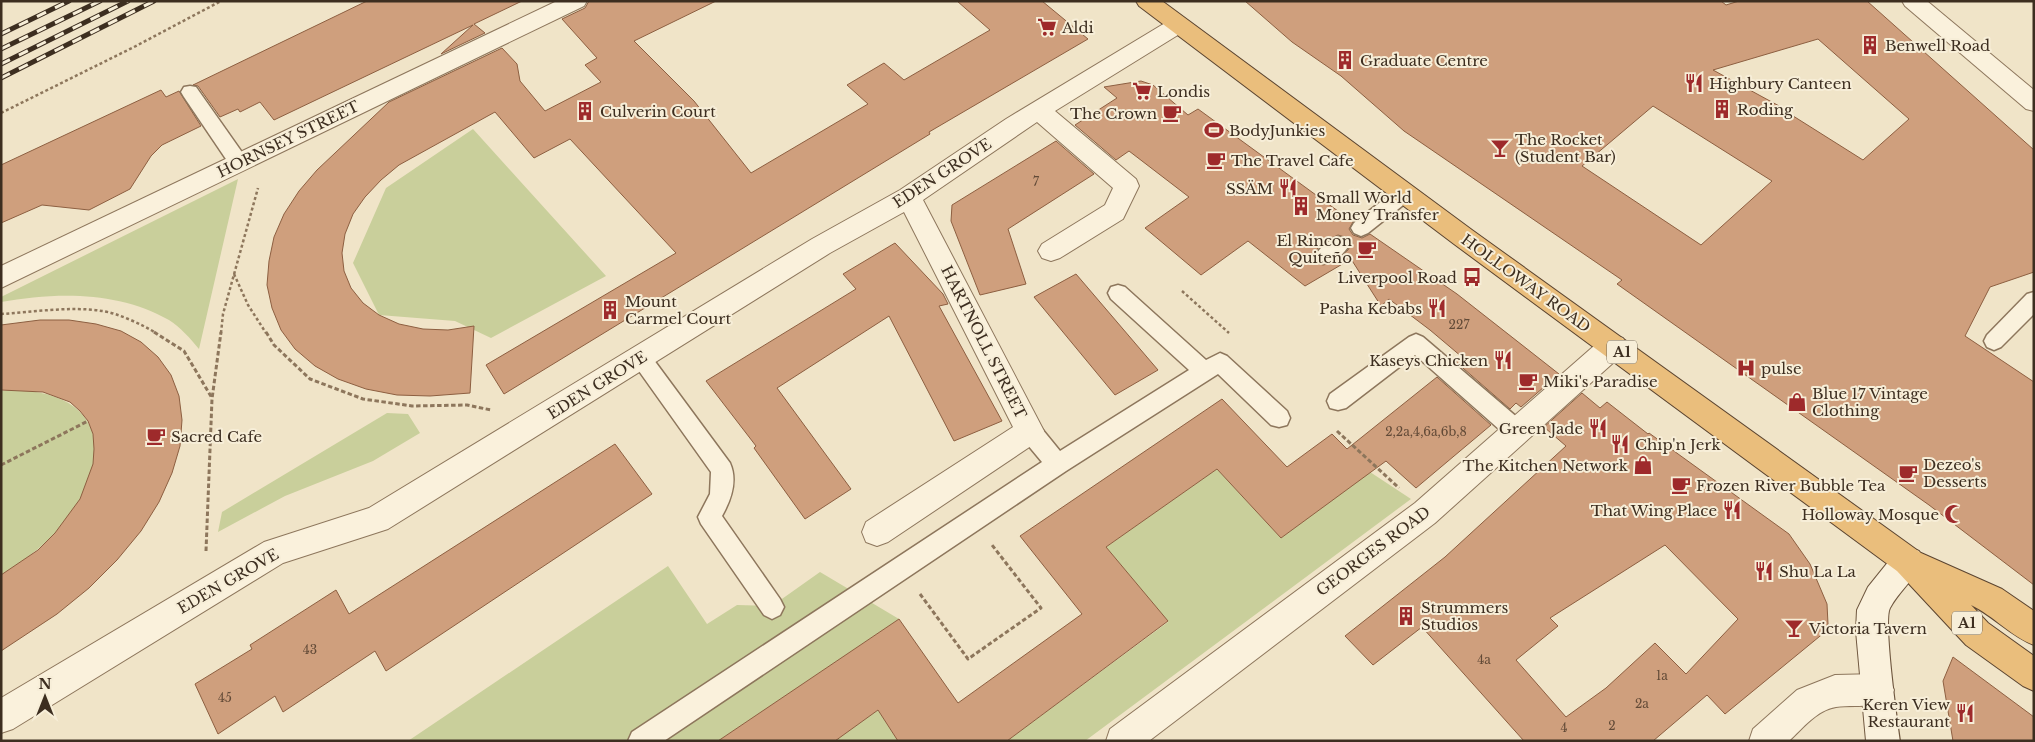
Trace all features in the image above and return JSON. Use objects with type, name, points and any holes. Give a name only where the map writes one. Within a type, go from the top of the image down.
[{"type":"highway","name":"HOLLOWAY ROAD","points":[[1148,1],[1405,193],[1908,561],[1977,634],[2034,675]]},
{"type":"highway","name":"HOLLOWAY ROAD","points":[[1908,561],[1991,600],[2034,630]]},
{"type":"street","name":"HORNSEY STREET","points":[[1,278],[576,1]]},
{"type":"street","points":[[1913,1],[2034,103]]},
{"type":"street","name":"EDEN GROVE","points":[[1,717],[275,552],[377,519],[821,246],[909,197],[1039,110],[1178,25]]},
{"type":"street","points":[[1039,110],[1127,186],[1114,212],[1050,251]]},
{"type":"street","name":"HARTNOLL STREET","points":[[877,532],[1030,431],[909,197]]},
{"type":"street","name":"GEORGES ROAD","points":[[1122,741],[1425,513],[1613,346]]},
{"type":"street","points":[[1883,741],[1872,631],[1873,610],[1879,597],[1908,561]]},
{"type":"street","points":[[1765,741],[1808,701],[1835,691],[1878,690]]},
{"type":"lane","points":[[190,92],[239,162]]},
{"type":"lane","points":[[1361,228],[1405,193]]},
{"type":"lane","points":[[1118,293],[1204,371]]},
{"type":"lane","points":[[1994,341],[2034,300]]},
{"type":"lane","points":[[1338,401],[1416,343],[1517,431]]},
{"type":"lane","points":[[641,358],[722,470],[721,496],[709,517],[772,606]]},
{"type":"lane","points":[[641,741],[1058,464],[1220,362],[1279,418]]},
{"type":"lane","points":[[1030,431],[1058,464]]},
{"type":"path","points":[[1,113],[134,47],[220,1]]},
{"type":"path","points":[[205,594],[212,399],[223,314],[270,148]]},
{"type":"path","points":[[234,273],[248,305],[274,345],[310,378],[363,400],[412,406],[467,405],[495,411],[530,426]]},
{"type":"path","points":[[1,314],[53,310],[103,311],[146,326],[184,351],[212,399]]},
{"type":"path","points":[[1,466],[88,421]]},
{"type":"path","points":[[900,568],[968,659],[1041,608],[973,520]]},
{"type":"green space","points":[[473,129],[606,276],[491,338],[455,321],[379,315],[353,263],[386,188]]},
{"type":"green space","points":[[238,179],[199,349],[185,333],[169,320],[150,310],[108,299],[87,296],[65,296],[1,302],[1,297]]},
{"type":"green space","points":[[1,391],[39,393],[63,400],[80,412],[90,427],[95,446],[93,467],[84,490],[70,515],[39,548],[1,575]]},
{"type":"green space","points":[[387,413],[408,414],[420,433],[373,461],[285,496],[218,532],[222,512]]},
{"type":"green space","points":[[1217,469],[1281,538],[1370,472],[1411,499],[1085,741],[1007,741],[1168,622],[1106,547]]},
{"type":"green space","points":[[668,566],[707,624],[737,605],[772,606],[820,572],[899,619],[718,741],[408,741]]},
{"type":"green space","points":[[878,710],[898,741],[835,741]]},
{"type":"building","points":[[367,1],[522,1],[474,24],[485,33],[441,54],[473,25],[274,120],[260,102],[240,112],[238,109],[220,117],[198,86],[193,85]]},
{"type":"building","points":[[589,1],[716,1],[634,41],[694,101],[751,173],[868,104],[847,85],[884,63],[904,80],[990,30],[957,1],[1042,1],[1088,39],[929,132],[930,134],[504,394],[486,365],[676,253],[570,139],[534,158],[495,112],[399,165],[381,180],[365,197],[353,214],[345,234],[342,253],[344,271],[351,288],[363,303],[379,315],[399,324],[423,329],[448,330],[474,326],[470,393],[430,396],[397,395],[366,389],[338,379],[315,366],[295,349],[281,330],[272,308],[267,285],[274,237],[284,214],[299,191],[317,170],[389,102],[502,48],[517,64],[520,81],[545,111],[601,82],[585,65],[597,58],[562,19],[585,8]]},
{"type":"building","points":[[1245,1],[1721,1],[1726,5],[1739,1],[1867,1],[2034,150],[2034,272],[1990,287],[1965,336],[2034,382],[2034,585],[1929,505],[1617,284],[1622,280],[1404,131],[1341,76],[1292,42]],"holes":[[[1818,39],[1909,119],[1863,160],[1790,114],[1792,113],[1713,70]],[[1653,106],[1772,181],[1701,245],[1582,166]]]},
{"type":"building","points":[[1141,81],[1153,85],[1188,115],[1198,109],[1353,222],[1349,229],[1353,235],[1362,238],[1370,234],[1457,294],[1559,374],[1521,407],[1516,403],[1510,409],[1456,362],[1462,357],[1430,330],[1389,299],[1381,306],[1351,259],[1305,286],[1248,241],[1201,275],[1145,228],[1189,197],[1129,151],[1116,160],[1075,125],[1117,98],[1104,87]],"holes":[[[1338,235],[1348,238],[1351,244],[1348,250],[1332,263],[1323,265],[1316,263],[1313,255],[1327,240]]]},
{"type":"building","points":[[161,90],[166,97],[179,91],[201,126],[162,145],[151,156],[130,189],[89,210],[42,205],[1,223],[1,165]]},
{"type":"building","points":[[1056,141],[1094,174],[1008,229],[1026,284],[980,295],[951,221],[952,205]]},
{"type":"building","points":[[895,243],[943,294],[948,304],[939,306],[1002,421],[954,441],[889,316],[777,388],[851,489],[805,519],[754,448],[756,446],[706,381],[856,289],[843,274]]},
{"type":"building","points":[[1076,274],[1158,370],[1115,395],[1034,297]]},
{"type":"building","points":[[40,320],[69,320],[96,324],[121,331],[141,342],[158,357],[171,375],[179,396],[182,420],[180,446],[172,473],[159,502],[141,531],[117,560],[89,588],[57,614],[1,651],[1,575],[38,550],[55,533],[80,499],[93,464],[93,434],[88,421],[70,402],[43,392],[1,390],[1,325]]},
{"type":"building","points":[[1437,377],[1491,425],[1416,488],[1386,461],[1281,538],[1217,469],[1106,547],[1168,621],[1007,741],[898,741],[878,710],[835,741],[718,741],[899,619],[958,703],[1082,614],[1020,536],[1222,399],[1287,467],[1332,434],[1347,449]]},
{"type":"building","points":[[1582,393],[1600,408],[1607,402],[1648,434],[1789,534],[1810,564],[1827,604],[1828,624],[1825,632],[1725,714],[1707,695],[1653,741],[1524,741],[1422,627],[1373,665],[1345,636],[1445,557],[1566,446],[1544,427]],"holes":[[[1665,545],[1738,619],[1686,674],[1655,643],[1606,688],[1566,717],[1516,660],[1558,626],[1550,618]]]},
{"type":"building","points":[[615,444],[652,494],[386,671],[375,651],[283,712],[275,696],[218,734],[195,684],[252,649],[250,645],[336,590],[349,614]]},
{"type":"building","points":[[1953,657],[2034,717],[2034,741],[1953,741],[1943,681]]},
{"type":"railway","points":[[1,34],[69,1]]},
{"type":"railway","points":[[1,49],[100,1]]},
{"type":"railway","points":[[1,64],[128,1]]},
{"type":"railway","points":[[1,78],[154,1]]},
{"type":"place","name":"Aldi","points":[[1047,27]]},
{"type":"place","name":"Benwell Road","points":[[1870,45]]},
{"type":"place","name":"Graduate Centre","points":[[1345,60]]},
{"type":"place","name":"Highbury Canteen","points":[[1694,83]]},
{"type":"place","name":"Londis","points":[[1142,91]]},
{"type":"place","name":"Roding","points":[[1722,109]]},
{"type":"place","name":"Culverin Court","points":[[585,111]]},
{"type":"place","name":"The Crown","points":[[1172,113]]},
{"type":"place","name":"BodyJunkies","points":[[1214,130]]},
{"type":"place","name":"The Rocket (Student Bar)","points":[[1500,148]]},
{"type":"place","name":"The Travel Cafe","points":[[1216,160]]},
{"type":"place","name":"SSÄM","points":[[1288,188]]},
{"type":"place","name":"Small World Money Transfer","points":[[1301,206]]},
{"type":"place","name":"El Rincon Quiteño","points":[[1367,249]]},
{"type":"place","name":"Liverpool Road","points":[[1472,277]]},
{"type":"place","name":"Pasha Kebabs","points":[[1437,308]]},
{"type":"place","name":"Mount Carmel Court","points":[[610,310]]},
{"type":"place","name":"Kaseys Chicken","points":[[1503,360]]},
{"type":"place","name":"pulse","points":[[1746,368]]},
{"type":"place","name":"Miki's Paradise","points":[[1528,381]]},
{"type":"place","name":"Blue 17 Vintage Clothing","points":[[1797,402]]},
{"type":"place","name":"Green Jade","points":[[1598,428]]},
{"type":"place","name":"Sacred Cafe","points":[[156,436]]},
{"type":"place","name":"Chip'n Jerk","points":[[1620,444]]},
{"type":"place","name":"The Kitchen Network","points":[[1643,465]]},
{"type":"place","name":"Dezeo's Desserts","points":[[1908,473]]},
{"type":"place","name":"Frozen River Bubble Tea","points":[[1681,485]]},
{"type":"place","name":"That Wing Place","points":[[1732,510]]},
{"type":"place","name":"Holloway Mosque","points":[[1954,514]]},
{"type":"place","name":"Shu La La","points":[[1764,571]]},
{"type":"place","name":"Strummers Studios","points":[[1406,616]]},
{"type":"place","name":"Victoria Tavern","points":[[1794,628]]},
{"type":"place","name":"Keren View Restaurant","points":[[1965,713]]}]
